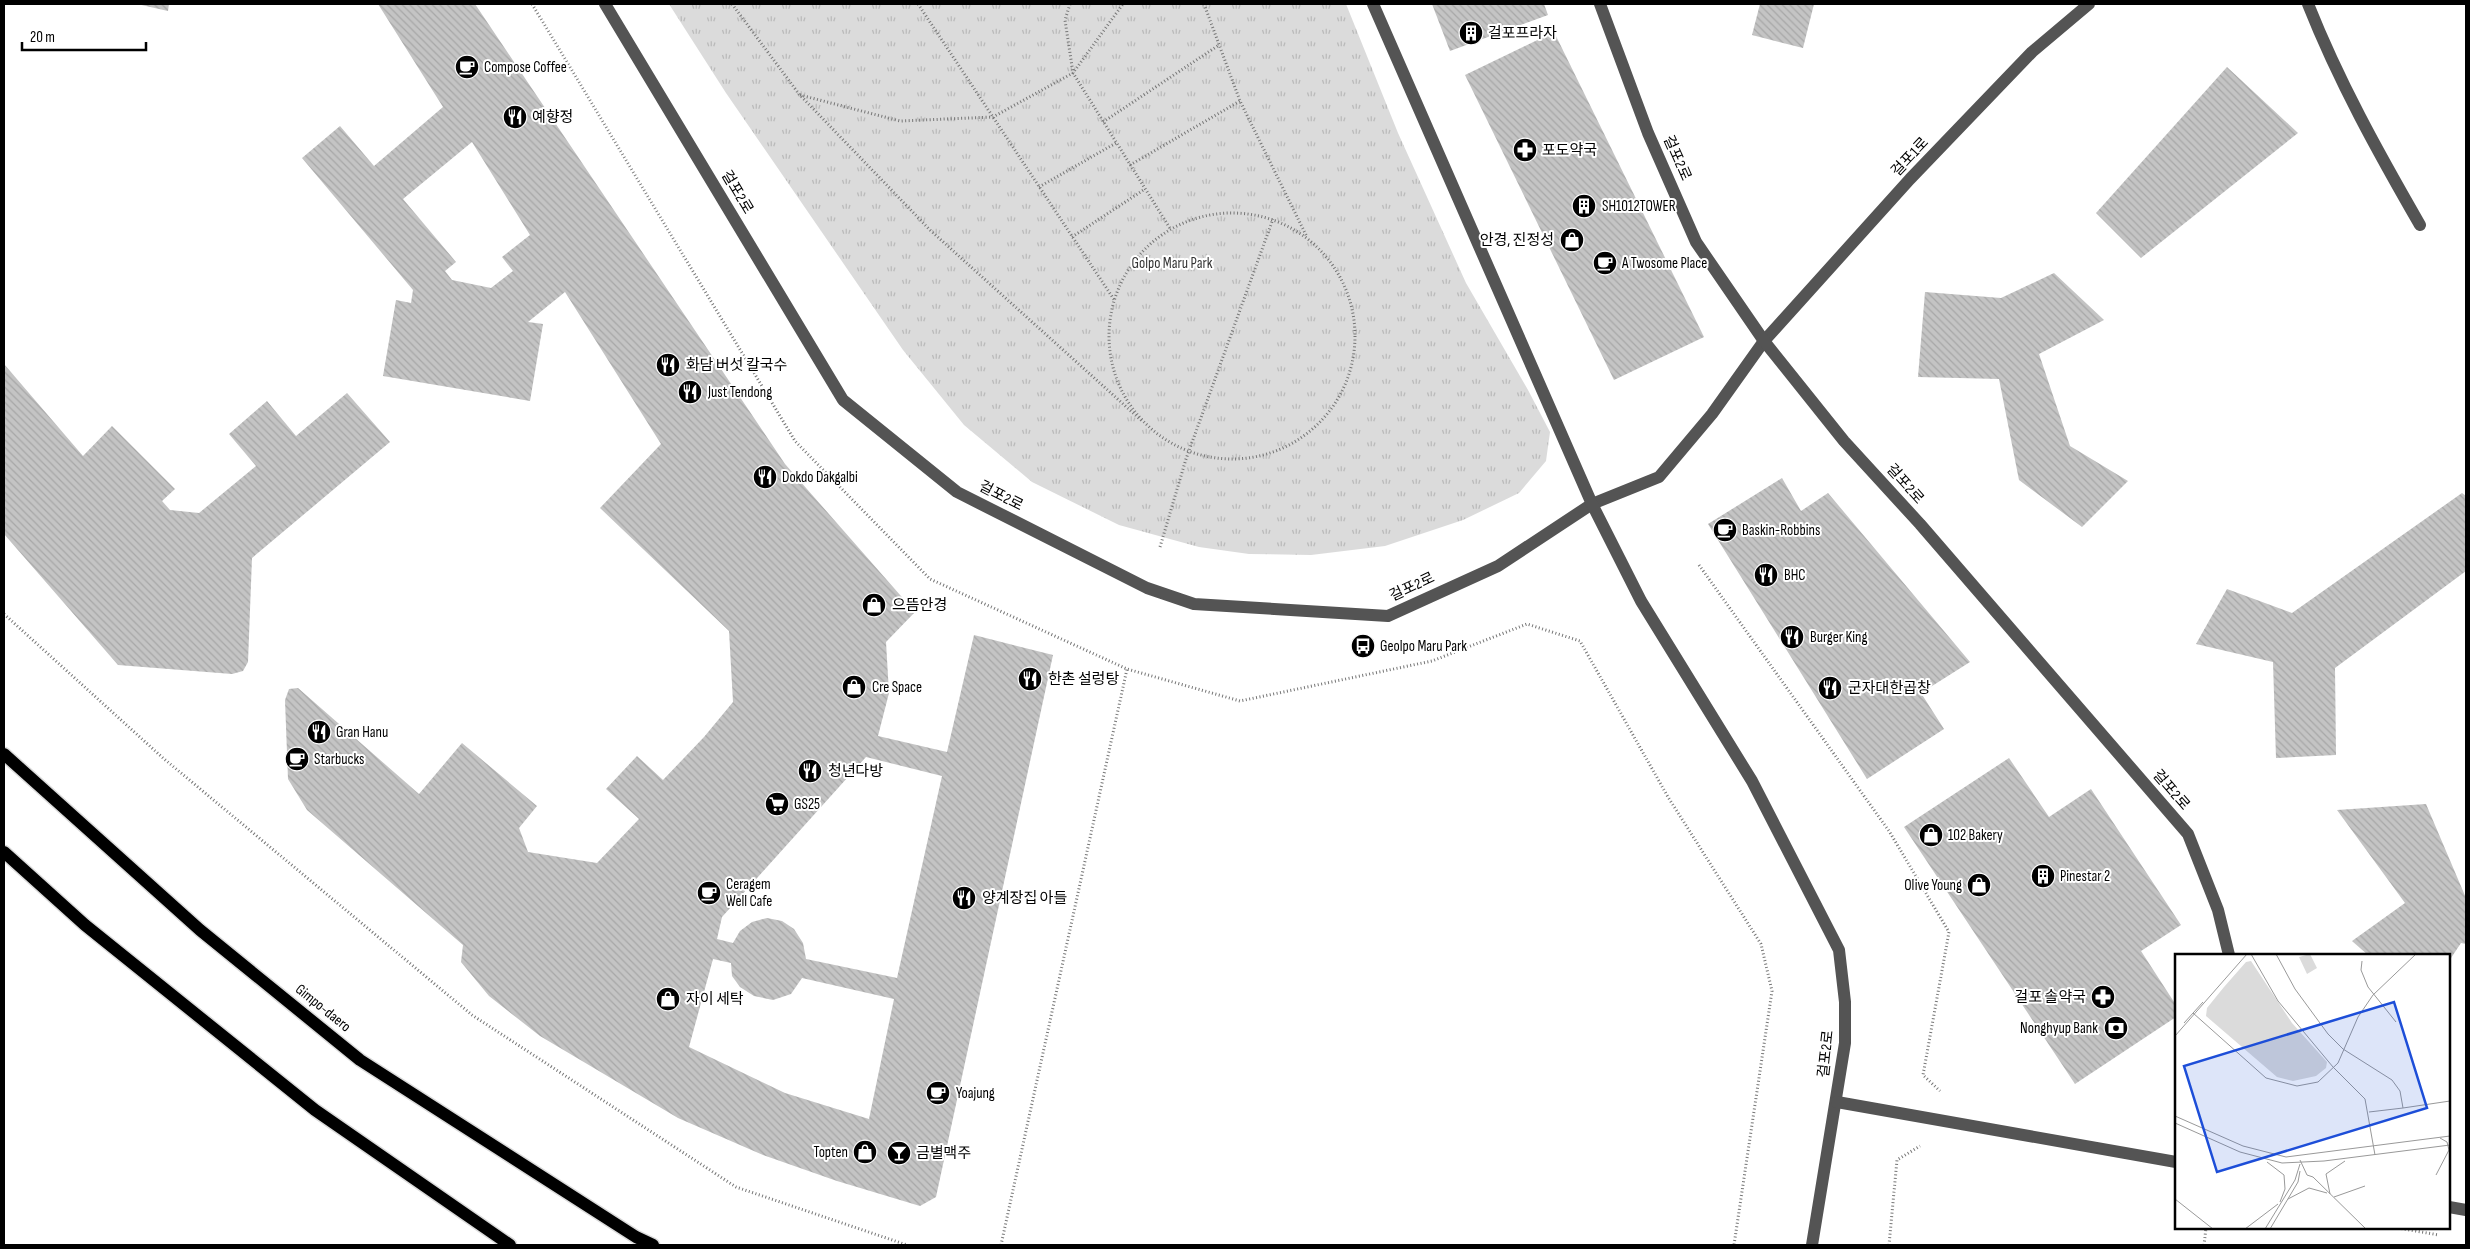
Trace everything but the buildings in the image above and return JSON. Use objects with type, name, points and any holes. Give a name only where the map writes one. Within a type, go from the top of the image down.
[{"type":"main road","name":"Gimpo-daero","points":[[4,754],[200,930],[360,1060],[498,1150],[636,1237],[653,1245]]},
{"type":"main road","points":[[4,852],[85,925],[315,1110],[510,1245]]},
{"type":"street","name":"걸포2로","points":[[605,4],[844,400],[957,492],[1147,588],[1194,604],[1388,616],[1498,566],[1592,504]]},
{"type":"street","name":"걸포2로","points":[[1373,4],[1592,504],[1641,601],[1752,781],[1839,950],[1845,1002],[1845,1043],[1837,1102],[1812,1245]]},
{"type":"street","name":"걸포2로","points":[[1600,4],[1648,134],[1696,242],[1764,341],[1844,441],[1920,524],[2188,834],[2218,910],[2229,954]]},
{"type":"street","name":"걸포1로","points":[[1592,504],[1658,477],[1712,414],[1764,341],[1910,179],[2032,52],[2089,4]]},
{"type":"street","points":[[2308,4],[2328,54],[2358,117],[2420,225]]},
{"type":"street","points":[[1837,1102],[2175,1162]]},
{"type":"street","points":[[2450,1207],[2466,1210]]},
{"type":"path","points":[[532,4],[795,442],[930,579],[1127,669],[1240,701],[1432,661],[1527,624],[1580,640],[1668,796],[1761,944],[1772,991],[1734,1245]]},
{"type":"path","points":[[732,4],[799,94],[930,230],[1152,430],[1188,451],[1227,459],[1266,455],[1301,439],[1330,412],[1335,404],[1349,378],[1356,340],[1351,301],[1334,266],[1308,238],[1240,101],[1204,4]]},
{"type":"path","points":[[918,4],[1115,302]]},
{"type":"path","points":[[1070,4],[1065,20],[1073,74],[1171,230]]},
{"type":"path","points":[[799,94],[900,121],[993,117],[1073,74],[1123,4]]},
{"type":"path","points":[[1103,122],[1219,45]]},
{"type":"path","points":[[1130,165],[1240,101]]},
{"type":"path","points":[[1039,187],[1116,143]]},
{"type":"path","points":[[1072,237],[1145,189]]},
{"type":"path","points":[[1152,430],[1124,397],[1110,357],[1110,314],[1125,274],[1152,242],[1189,220],[1231,213],[1273,219],[1308,238]]},
{"type":"path","points":[[1160,546],[1188,451],[1273,219]]},
{"type":"path","points":[[1699,565],[1889,830],[1949,932],[1923,1075],[1947,1097]]},
{"type":"path","points":[[4,614],[163,758],[472,1015],[736,1187],[908,1245]]},
{"type":"path","points":[[1001,1245],[1127,669]]},
{"type":"path","points":[[1889,1245],[1897,1160],[1923,1144]]},
{"type":"path","points":[[2204,1245],[2206,1229]]},
{"type":"path","points":[[2403,1229],[2447,1237]]},
{"type":"green space","name":"Golpo Maru Park","points":[[669,4],[1346,4],[1398,133],[1466,283],[1550,432],[1546,461],[1519,493],[1463,520],[1385,546],[1311,555],[1249,554],[1199,547],[1119,525],[1032,482],[964,425],[903,350],[726,93]]},
{"type":"place","name":"걸포프라자","points":[[1471,33]]},
{"type":"place","name":"Compose Coffee","points":[[467,67]]},
{"type":"place","name":"예향정","points":[[515,117]]},
{"type":"place","name":"포도약국","points":[[1525,150]]},
{"type":"place","name":"SH1012TOWER","points":[[1584,206]]},
{"type":"place","name":"안경, 진정성","points":[[1572,240]]},
{"type":"place","name":"A Twosome Place","points":[[1605,263]]},
{"type":"place","name":"화담 버섯 칼국수","points":[[668,365]]},
{"type":"place","name":"Just Tendong","points":[[690,392]]},
{"type":"place","name":"Dokdo Dakgalbi","points":[[765,477]]},
{"type":"place","name":"Baskin-Robbins","points":[[1725,530]]},
{"type":"place","name":"BHC","points":[[1766,575]]},
{"type":"place","name":"으뜸안경","points":[[874,605]]},
{"type":"place","name":"Burger King","points":[[1792,637]]},
{"type":"place","name":"Geolpo Maru Park","points":[[1363,646]]},
{"type":"place","name":"한촌 설렁탕","points":[[1030,679]]},
{"type":"place","name":"Cre Space","points":[[854,687]]},
{"type":"place","name":"군자대한곱창","points":[[1830,688]]},
{"type":"place","name":"Gran Hanu","points":[[319,732]]},
{"type":"place","name":"Starbucks","points":[[297,759]]},
{"type":"place","name":"청년다방","points":[[810,771]]},
{"type":"place","name":"GS25","points":[[777,804]]},
{"type":"place","name":"102 Bakery","points":[[1931,835]]},
{"type":"place","name":"Pinestar 2","points":[[2043,876]]},
{"type":"place","name":"Olive Young","points":[[1979,885]]},
{"type":"place","name":"Ceragem Well Cafe","points":[[709,893]]},
{"type":"place","name":"양계장집 아들","points":[[964,898]]},
{"type":"place","name":"걸포 솔약국","points":[[2103,997]]},
{"type":"place","name":"자이 세탁","points":[[668,999]]},
{"type":"place","name":"Nonghyup Bank","points":[[2116,1028]]},
{"type":"place","name":"Yoajung","points":[[938,1093]]},
{"type":"place","name":"Topten","points":[[865,1152]]},
{"type":"place","name":"금별맥주","points":[[899,1153]]}]
